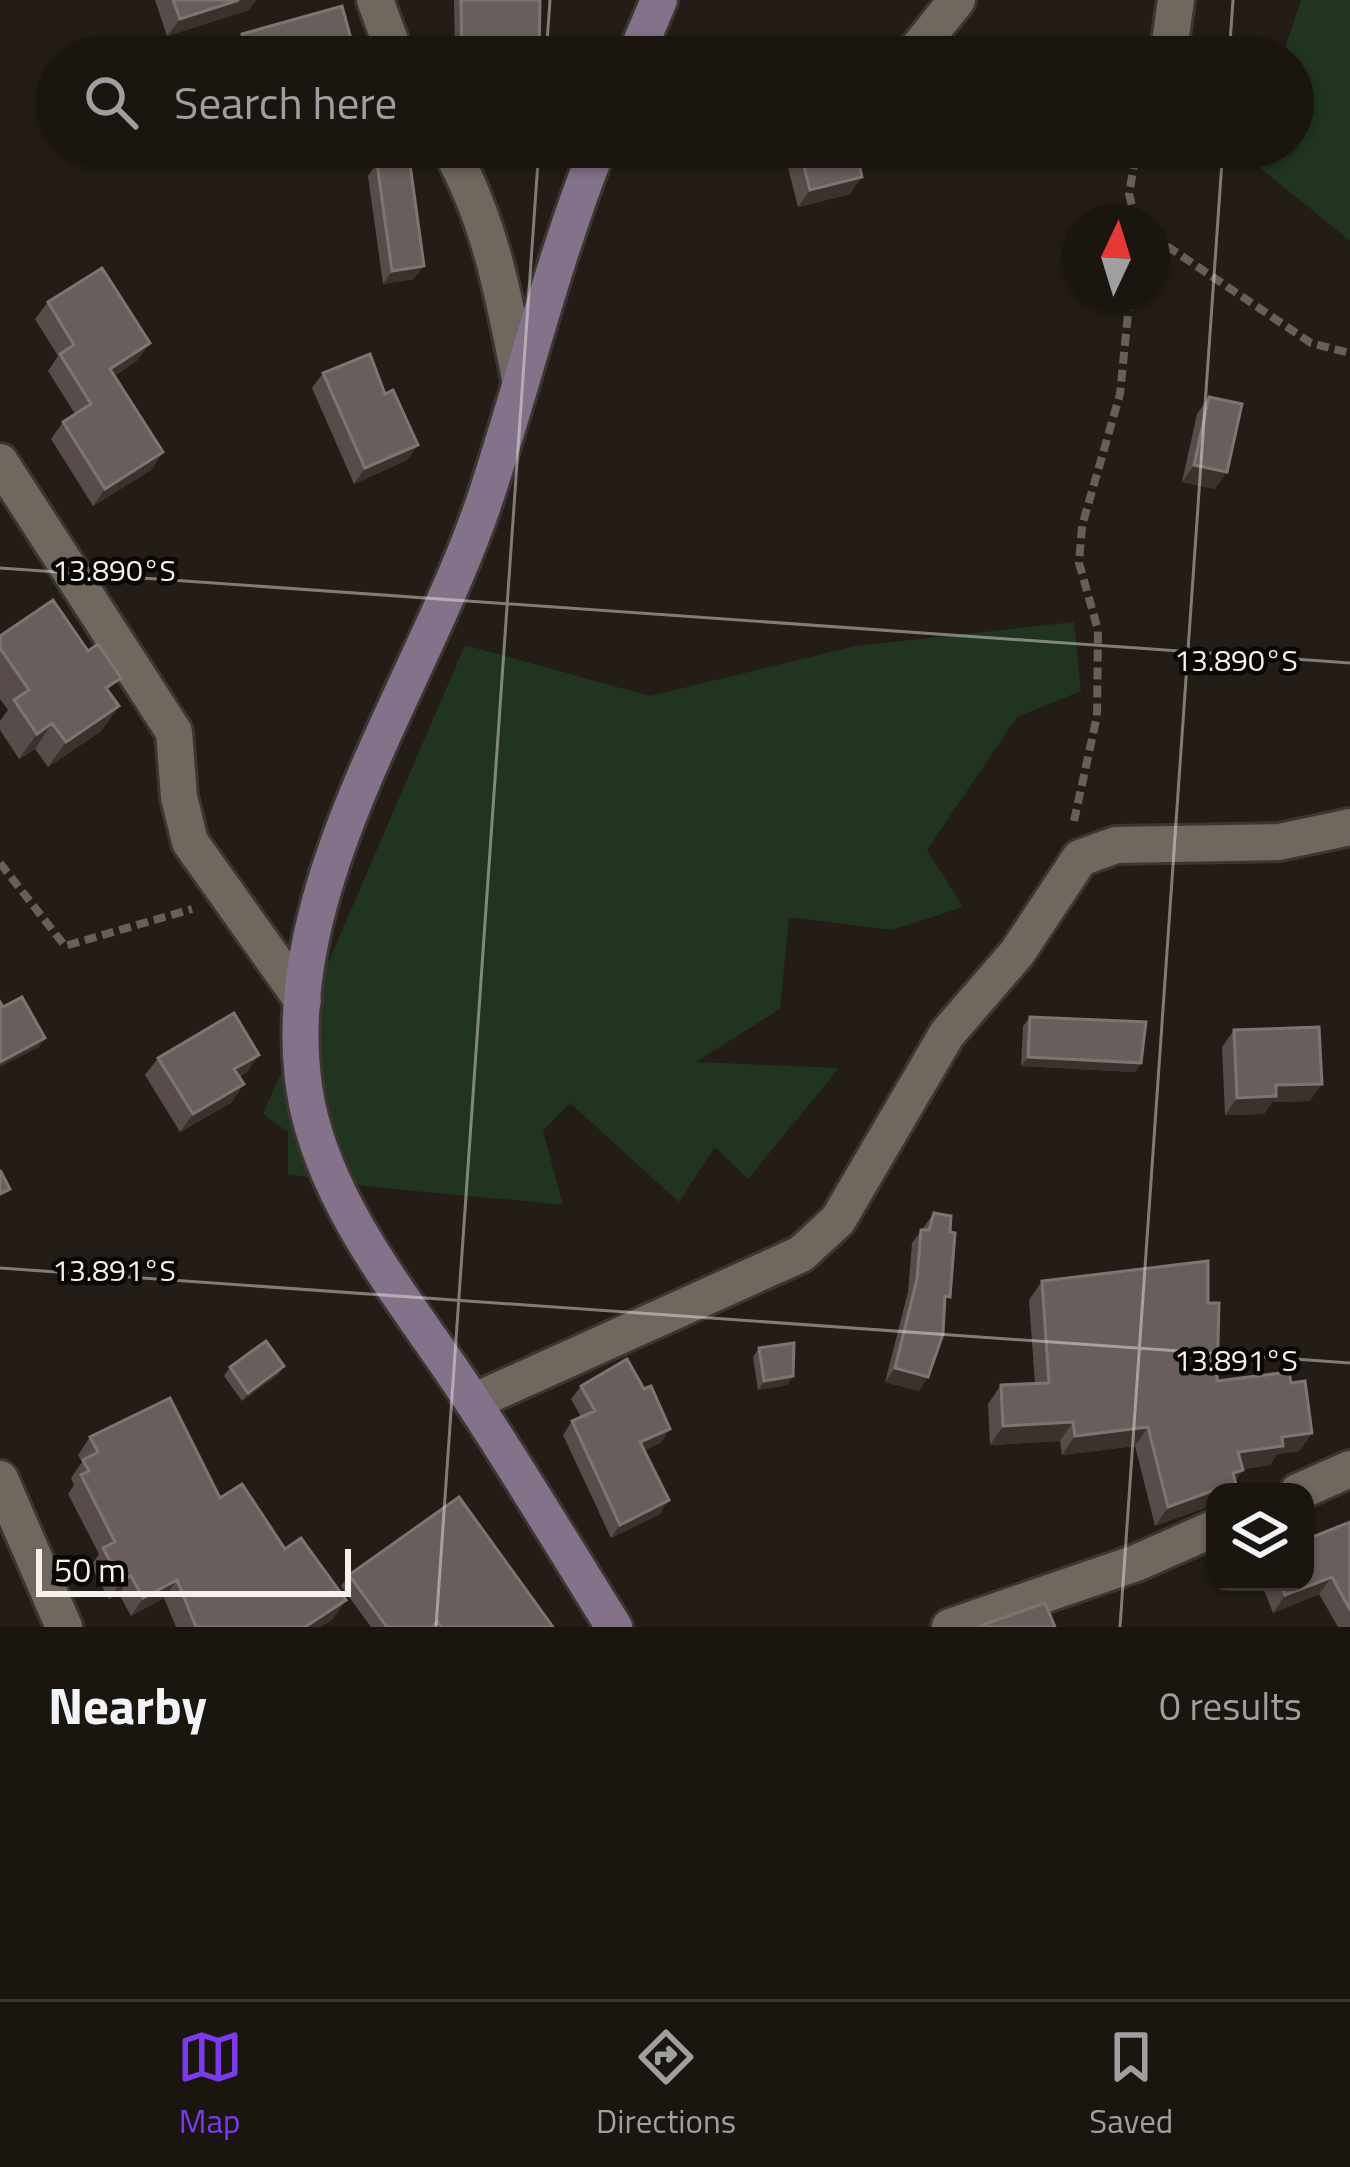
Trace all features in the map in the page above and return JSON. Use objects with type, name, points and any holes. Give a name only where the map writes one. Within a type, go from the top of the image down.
[{"type":"street","points":[[375,0],[389,36]]},
{"type":"street","points":[[644,36],[659,0]]},
{"type":"street","points":[[927,36],[957,0]]},
{"type":"street","points":[[1171,36],[1176,0]]},
{"type":"street","points":[[461,168],[474,191],[500,272],[520,379]]},
{"type":"street","points":[[590,168],[566,227],[487,493],[447,601],[338,844],[308,952],[303,1001],[307,1102],[337,1197],[614,1627]]},
{"type":"street","points":[[0,462],[174,732],[178,797],[190,842],[303,1001]]},
{"type":"street","points":[[473,1402],[801,1254],[838,1220],[947,1034],[1017,953],[1080,858],[1116,845],[1279,842],[1350,827]]},
{"type":"street","points":[[1314,1485],[1350,1469]]},
{"type":"street","points":[[0,1480],[64,1627]]},
{"type":"street","points":[[950,1627],[1136,1563],[1206,1532]]},
{"type":"path","points":[[1132,204],[1134,168]]},
{"type":"path","points":[[1170,248],[1311,343],[1350,353]]},
{"type":"path","points":[[1080,858],[1072,811],[1097,716],[1098,630],[1079,562],[1082,526],[1120,394],[1128,312]]},
{"type":"path","points":[[0,862],[65,946],[150,925],[228,896]]},
{"type":"green space","points":[[1301,0],[1350,0],[1350,241],[1260,168],[1314,168],[1314,36],[1289,36]]},
{"type":"green space","points":[[1074,622],[1081,691],[1017,717],[927,850],[963,907],[892,930],[789,917],[780,1009],[696,1062],[839,1068],[748,1179],[715,1147],[679,1202],[570,1103],[543,1131],[563,1205],[288,1174],[288,1132],[263,1114],[465,645],[650,696],[855,646]]},
{"type":"building","points":[[173,0],[239,0],[180,19]]},
{"type":"building","points":[[461,0],[540,0],[539,36],[462,36]]},
{"type":"building","points":[[342,6],[350,36],[243,36]]},
{"type":"building","points":[[378,168],[411,168],[424,266],[392,271]]},
{"type":"building","points":[[804,168],[860,168],[862,177],[810,190]]},
{"type":"building","points":[[102,268],[150,343],[110,369],[163,452],[105,489],[63,422],[91,404],[60,354],[74,345],[48,302]]},
{"type":"building","points":[[370,354],[385,394],[393,390],[418,445],[365,468],[323,373]]},
{"type":"building","points":[[1209,397],[1242,404],[1227,472],[1194,465]]},
{"type":"building","points":[[53,600],[88,651],[98,644],[121,678],[106,688],[119,706],[66,742],[52,723],[37,734],[14,700],[29,690],[0,648],[0,636]]},
{"type":"building","points":[[22,997],[45,1038],[0,1062],[0,1002],[3,1007]]},
{"type":"building","points":[[234,1013],[259,1055],[234,1069],[244,1084],[193,1114],[158,1058]]},
{"type":"building","points":[[1030,1017],[1146,1022],[1141,1063],[1028,1057]]},
{"type":"building","points":[[1319,1027],[1322,1084],[1276,1085],[1276,1096],[1237,1098],[1234,1030]]},
{"type":"building","points":[[0,1170],[10,1189],[0,1194]]},
{"type":"building","points":[[934,1213],[951,1216],[950,1232],[955,1233],[950,1297],[945,1296],[943,1334],[928,1377],[895,1368],[917,1279],[921,1230],[929,1230]]},
{"type":"building","points":[[1208,1261],[1208,1303],[1219,1303],[1217,1381],[1289,1372],[1291,1383],[1305,1381],[1312,1433],[1282,1437],[1283,1446],[1238,1452],[1243,1470],[1233,1473],[1236,1483],[1206,1483],[1206,1493],[1168,1507],[1148,1427],[1075,1436],[1073,1422],[1003,1426],[1001,1385],[1049,1383],[1042,1281]]},
{"type":"building","points":[[266,1341],[284,1366],[248,1393],[230,1367]]},
{"type":"building","points":[[794,1343],[793,1376],[764,1381],[759,1348]]},
{"type":"building","points":[[627,1359],[644,1389],[651,1386],[670,1429],[640,1442],[669,1500],[620,1525],[572,1421],[595,1411],[581,1386]]},
{"type":"building","points":[[170,1398],[220,1498],[242,1484],[285,1549],[301,1538],[346,1600],[305,1627],[196,1627],[177,1580],[143,1598],[131,1576],[121,1581],[103,1548],[115,1542],[81,1475],[89,1471],[83,1460],[98,1452],[90,1437]]},
{"type":"building","points":[[459,1497],[553,1627],[441,1627],[438,1622],[431,1627],[387,1627],[349,1575]]},
{"type":"building","points":[[1350,1522],[1350,1610],[1332,1577],[1314,1584],[1314,1536]]},
{"type":"building","points":[[1045,1603],[1055,1627],[977,1627]]}]
